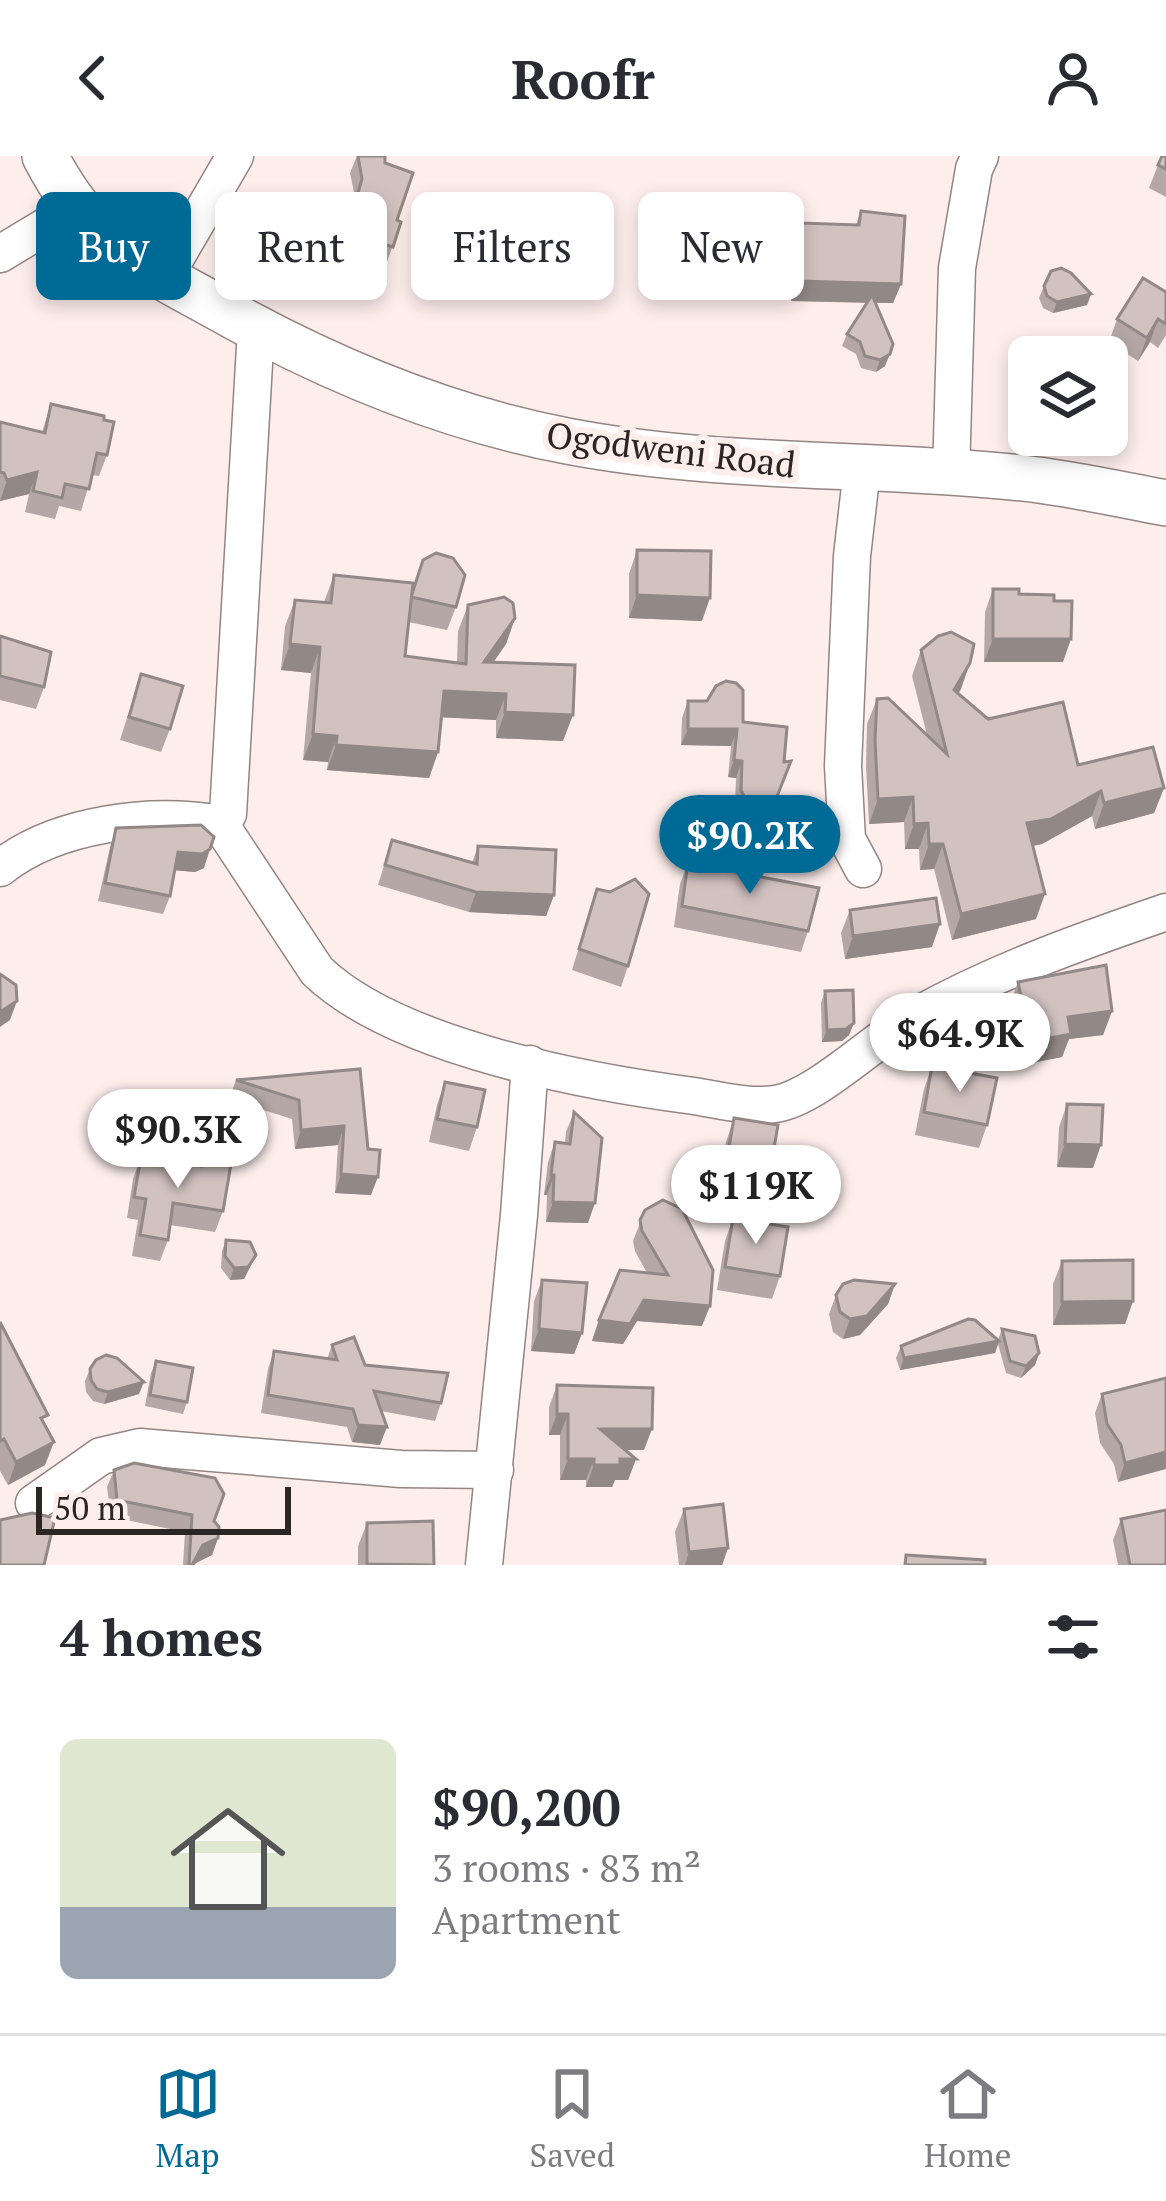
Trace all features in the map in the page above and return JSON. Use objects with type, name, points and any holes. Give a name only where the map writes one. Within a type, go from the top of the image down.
[{"type":"street","name":"Ogodweni Road","points":[[45,156],[68,192]]},
{"type":"street","points":[[191,232],[235,156]]},
{"type":"street","points":[[951,474],[957,268],[980,156]]},
{"type":"street","points":[[0,254],[36,232]]},
{"type":"street","name":"Ogodweni Road","points":[[191,293],[256,329],[424,402],[566,441],[741,462],[1023,478],[1166,503]]},
{"type":"street","points":[[220,824],[228,814],[256,329]]},
{"type":"street","points":[[862,469],[852,556],[843,766],[847,839],[863,869]]},
{"type":"street","points":[[0,868],[69,836],[109,824],[162,817],[220,824],[317,971],[337,990],[375,1012],[437,1039],[530,1064],[640,1089],[775,1105],[811,1091],[911,1018],[1019,964],[1166,912]]},
{"type":"street","points":[[484,1565],[530,1064]]},
{"type":"street","points":[[34,1503],[101,1456],[140,1447],[401,1469],[495,1470]]},
{"type":"building","points":[[358,156],[385,156],[385,163],[413,173],[393,247],[387,245],[387,192],[358,192],[362,179]]},
{"type":"building","points":[[861,211],[905,216],[901,284],[804,281],[804,223],[859,225]]},
{"type":"building","points":[[1061,268],[1091,294],[1057,302],[1047,296],[1044,286],[1051,271]]},
{"type":"building","points":[[1143,278],[1166,292],[1166,324],[1158,319],[1147,338],[1117,319]]},
{"type":"building","points":[[872,295],[893,344],[890,354],[880,360],[865,356],[860,342],[847,334]]},
{"type":"building","points":[[51,404],[114,422],[107,455],[97,453],[89,489],[65,484],[62,498],[33,491],[37,472],[7,480],[0,472],[0,422],[45,433]]},
{"type":"building","points":[[637,550],[711,551],[710,598],[637,595]]},
{"type":"building","points":[[436,553],[453,558],[465,575],[456,607],[411,597],[423,560]]},
{"type":"building","points":[[334,575],[413,583],[405,656],[466,664],[468,605],[504,597],[513,603],[515,618],[484,662],[575,665],[573,715],[505,712],[506,694],[444,691],[438,752],[336,745],[337,736],[313,734],[320,647],[290,644],[295,600],[331,603]]},
{"type":"building","points":[[993,589],[1019,589],[1019,594],[1072,601],[1071,639],[993,639]]},
{"type":"building","points":[[951,632],[974,644],[970,663],[954,690],[988,719],[1063,702],[1078,765],[1153,747],[1164,788],[1104,803],[1101,791],[1051,819],[1027,823],[1045,894],[961,914],[943,844],[929,844],[928,823],[914,824],[913,797],[878,799],[875,740],[877,699],[888,698],[947,754],[921,650]]},
{"type":"building","points":[[0,636],[51,652],[44,687],[0,676]]},
{"type":"building","points":[[141,674],[183,686],[170,729],[129,717]]},
{"type":"building","points":[[726,681],[743,690],[743,722],[787,727],[784,762],[791,761],[776,799],[759,807],[747,802],[741,790],[742,761],[734,760],[737,729],[688,729],[688,701],[707,701],[716,686]]},
{"type":"building","points":[[201,825],[214,837],[210,849],[202,854],[178,852],[170,896],[105,883],[116,828]]},
{"type":"building","points":[[392,840],[477,864],[478,846],[556,850],[554,895],[476,892],[385,865]]},
{"type":"building","points":[[688,863],[819,888],[808,931],[682,906]]},
{"type":"building","points":[[635,879],[649,894],[628,966],[579,949],[597,889],[610,892]]},
{"type":"building","points":[[936,898],[940,924],[853,936],[850,910]]},
{"type":"building","points":[[1106,965],[1112,1011],[1068,1017],[1071,1034],[1030,1042],[1018,982]]},
{"type":"building","points":[[0,974],[16,985],[17,1001],[0,1012]]},
{"type":"building","points":[[853,990],[854,1023],[846,1029],[827,1030],[825,991]]},
{"type":"building","points":[[932,1066],[997,1078],[987,1125],[924,1112]]},
{"type":"building","points":[[360,1069],[368,1149],[380,1150],[378,1177],[341,1174],[344,1126],[301,1130],[299,1100],[236,1080]]},
{"type":"building","points":[[445,1082],[485,1090],[477,1127],[437,1119]]},
{"type":"building","points":[[1067,1104],[1103,1105],[1101,1145],[1065,1144]]},
{"type":"building","points":[[574,1112],[602,1138],[595,1203],[553,1202],[555,1142],[570,1144]]},
{"type":"building","points":[[734,1118],[778,1125],[770,1172],[726,1165]]},
{"type":"building","points":[[141,1157],[201,1166],[202,1159],[231,1164],[223,1211],[173,1203],[168,1240],[140,1235],[146,1199],[134,1197]]},
{"type":"building","points":[[663,1200],[682,1209],[713,1270],[710,1306],[644,1300],[630,1324],[599,1320],[620,1270],[668,1275],[640,1220],[645,1210]]},
{"type":"building","points":[[733,1218],[788,1227],[780,1276],[725,1267]]},
{"type":"building","points":[[226,1240],[250,1242],[256,1255],[248,1267],[234,1268],[225,1256]]},
{"type":"building","points":[[1133,1260],[1133,1301],[1062,1302],[1062,1261]]},
{"type":"building","points":[[542,1280],[587,1283],[582,1333],[539,1329]]},
{"type":"building","points":[[854,1280],[895,1284],[867,1316],[850,1319],[840,1312],[836,1295],[843,1284]]},
{"type":"building","points":[[968,1319],[999,1341],[904,1358],[901,1346]]},
{"type":"building","points":[[0,1322],[48,1415],[41,1418],[54,1442],[16,1462],[4,1439],[0,1441]]},
{"type":"building","points":[[1002,1329],[1035,1336],[1039,1353],[1026,1366],[1010,1361]]},
{"type":"building","points":[[354,1337],[365,1365],[448,1373],[441,1403],[374,1391],[387,1427],[358,1425],[353,1409],[268,1395],[274,1351],[337,1360],[332,1345]]},
{"type":"building","points":[[106,1355],[117,1358],[144,1382],[108,1392],[97,1389],[90,1369]]},
{"type":"building","points":[[156,1361],[193,1368],[187,1402],[150,1395]]},
{"type":"building","points":[[1166,1378],[1166,1452],[1125,1463],[1121,1445],[1107,1424],[1102,1394]]},
{"type":"building","points":[[557,1385],[653,1388],[652,1429],[600,1429],[636,1459],[620,1459],[620,1465],[594,1465],[594,1459],[568,1459],[568,1414],[557,1414]]},
{"type":"building","points":[[134,1463],[215,1478],[224,1494],[214,1521],[218,1538],[203,1545],[192,1565],[192,1515],[117,1500],[114,1470]]},
{"type":"building","points":[[723,1504],[728,1548],[689,1552],[684,1509]]},
{"type":"building","points":[[1166,1510],[1166,1565],[1130,1565],[1121,1519]]},
{"type":"building","points":[[32,1513],[55,1518],[44,1565],[0,1565],[0,1520]]},
{"type":"building","points":[[433,1521],[434,1565],[367,1564],[367,1523]]},
{"type":"building","points":[[906,1555],[985,1560],[985,1565],[905,1565]]}]
